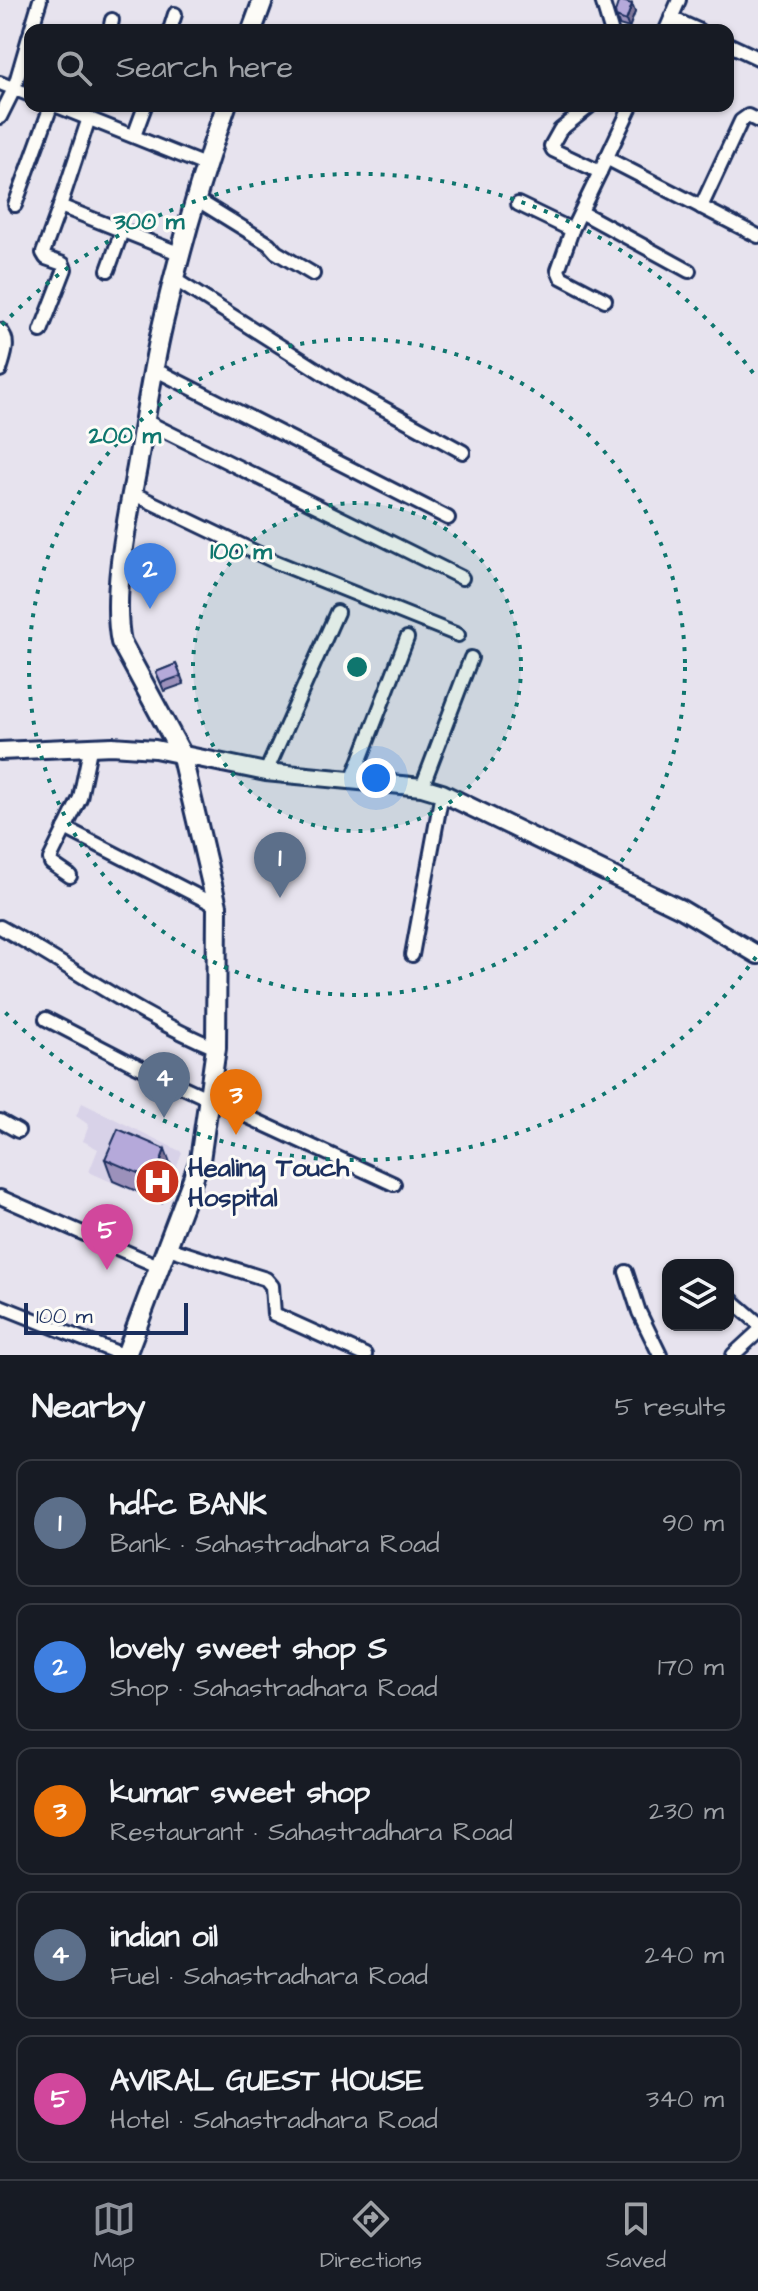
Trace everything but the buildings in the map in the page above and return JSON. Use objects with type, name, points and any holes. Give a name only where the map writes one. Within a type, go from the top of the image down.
[{"type":"main road","points":[[254,24],[263,0]]},
{"type":"main road","points":[[124,1355],[200,1160],[216,1048],[217,906],[181,753],[121,642],[118,630],[120,583],[132,493],[154,369],[174,279],[205,165],[224,112]]},
{"type":"street","points":[[33,24],[40,0]]},
{"type":"street","points":[[602,0],[609,24]]},
{"type":"street","points":[[669,24],[679,0]]},
{"type":"street","points":[[172,24],[175,14]]},
{"type":"street","points":[[734,47],[758,58]]},
{"type":"street","points":[[0,117],[14,89],[24,55]]},
{"type":"street","points":[[0,83],[24,93]]},
{"type":"street","points":[[15,205],[59,112]]},
{"type":"street","points":[[74,112],[205,165]]},
{"type":"street","points":[[134,136],[143,112]]},
{"type":"street","points":[[582,112],[560,130],[551,146],[553,150],[600,172]]},
{"type":"street","points":[[605,300],[561,277],[558,270],[572,230],[628,112]]},
{"type":"street","points":[[701,207],[741,121],[748,116],[758,121]]},
{"type":"street","points":[[41,331],[65,269],[61,262],[46,258],[43,253],[89,118]]},
{"type":"street","points":[[606,158],[757,233]]},
{"type":"street","points":[[196,199],[313,274]]},
{"type":"street","points":[[518,204],[572,230]]},
{"type":"street","points":[[60,206],[181,254]]},
{"type":"street","points":[[581,212],[689,271]]},
{"type":"street","points":[[108,270],[122,231]]},
{"type":"street","points":[[174,279],[343,386],[463,452]]},
{"type":"street","points":[[0,330],[6,337],[0,370]]},
{"type":"street","points":[[154,369],[448,518]]},
{"type":"street","points":[[145,421],[462,578]]},
{"type":"street","points":[[132,493],[276,562],[458,635]]},
{"type":"street","points":[[266,772],[337,612]]},
{"type":"street","points":[[352,781],[407,638]]},
{"type":"street","points":[[422,787],[471,658]]},
{"type":"street","points":[[0,751],[112,746],[181,753],[266,772],[422,787],[442,793],[681,909],[758,955]]},
{"type":"street","points":[[70,876],[51,863],[50,859],[80,798],[90,749]]},
{"type":"street","points":[[412,955],[442,793]]},
{"type":"street","points":[[65,828],[217,906]]},
{"type":"street","points":[[0,927],[141,1011],[188,1037],[216,1048]]},
{"type":"street","points":[[46,1019],[133,1064],[394,1184]]},
{"type":"street","points":[[0,1121],[18,1131]]},
{"type":"street","points":[[0,1197],[158,1266]]},
{"type":"street","points":[[165,1247],[266,1279],[272,1286],[274,1314],[365,1355]]},
{"type":"street","points":[[626,1272],[639,1312],[660,1355]]},
{"type":"street","points":[[734,1302],[758,1323]]},
{"type":"street","points":[[0,1306],[124,1355]]},
{"type":"street","points":[[733,1355],[758,1332]]},
{"type":"shaded area","points":[[82,1103],[182,1152],[163,1205],[89,1172],[98,1149],[83,1141],[89,1125],[76,1116]]},
{"type":"place","name":"lovely sweet shop S","points":[[150,609]]},
{"type":"place","name":"hdfc BANK","points":[[280,898]]},
{"type":"place","name":"indian oil","points":[[164,1118]]},
{"type":"place","name":"kumar sweet shop","points":[[236,1135]]},
{"type":"place","name":"Healing Touch Hospital","points":[[157,1182]]},
{"type":"place","name":"AVIRAL GUEST HOUSE","points":[[107,1270]]}]
